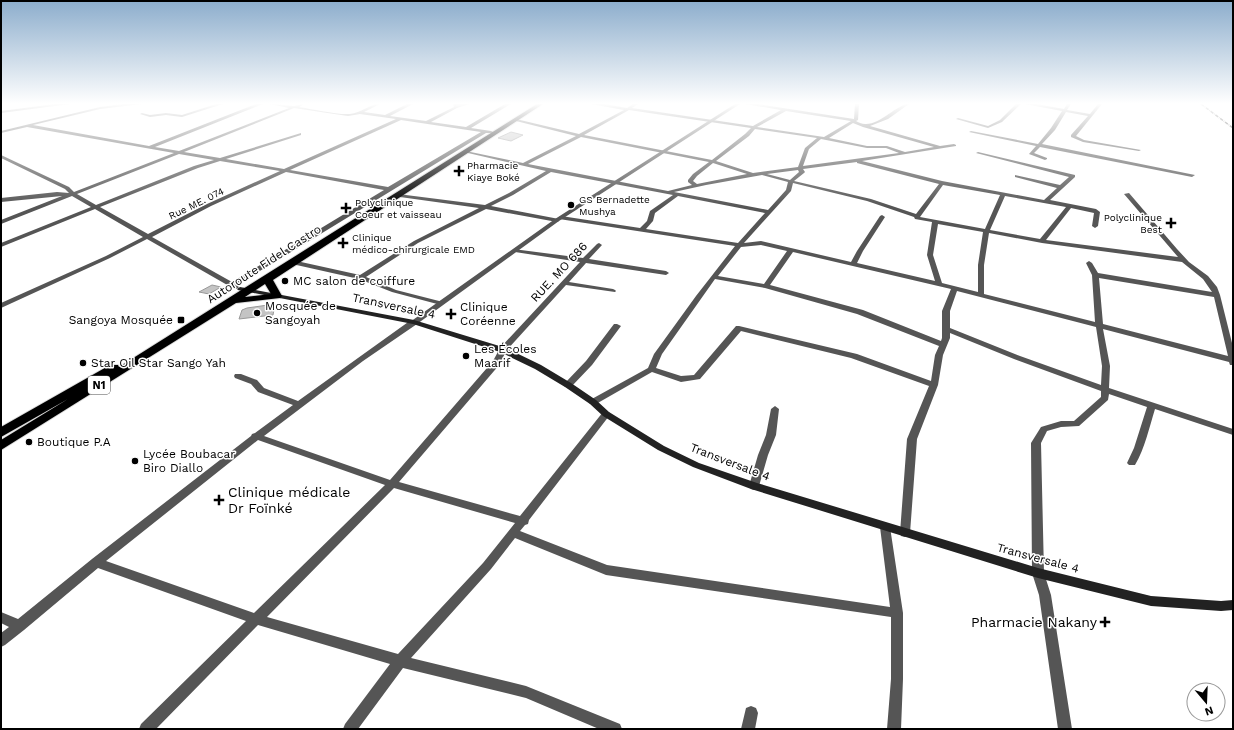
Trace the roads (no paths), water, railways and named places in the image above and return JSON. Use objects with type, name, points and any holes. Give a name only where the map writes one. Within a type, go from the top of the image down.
[{"type":"highway","name":"Autoroute Fidel Castro","points":[[1,433],[188,322],[302,245],[476,138]]},
{"type":"highway","name":"Autoroute Fidel Castro","points":[[1,446],[226,305],[240,288],[268,278],[489,138]]},
{"type":"highway","points":[[226,305],[249,298],[277,296],[268,281],[268,278]]},
{"type":"main road","name":"Transversale 4","points":[[240,288],[414,322],[503,350],[538,367],[568,385],[593,402],[606,414],[661,448],[696,465],[754,486],[1038,573],[1151,601],[1221,606],[1233,605]]},
{"type":"street","points":[[98,138],[389,189]]},
{"type":"street","points":[[149,147],[172,138]]},
{"type":"street","points":[[1,222],[74,195],[215,138]]},
{"type":"street","points":[[1,245],[196,167],[286,138]]},
{"type":"street","name":"Rue ME. 074","points":[[1,306],[108,257],[209,205],[358,138]]},
{"type":"street","points":[[524,164],[562,144],[578,138]]},
{"type":"street","points":[[587,138],[711,163],[744,171],[753,175]]},
{"type":"street","points":[[1,641],[96,562],[299,404],[559,219],[685,138]]},
{"type":"street","points":[[696,185],[690,181],[742,138]]},
{"type":"street","points":[[593,402],[651,369],[658,354],[713,277],[739,245],[770,212],[788,190],[792,181],[802,172],[800,169],[807,148],[821,138]]},
{"type":"street","points":[[828,138],[867,147],[887,147],[903,153]]},
{"type":"street","points":[[909,138],[941,147]]},
{"type":"street","points":[[1000,138],[1192,175]]},
{"type":"street","points":[[1045,138],[1031,154],[1045,159]]},
{"type":"street","points":[[1075,138],[1139,150]]},
{"type":"street","points":[[667,192],[696,185],[753,175],[856,162],[954,145]]},
{"type":"street","points":[[468,152],[550,170],[770,212]]},
{"type":"street","points":[[978,153],[1072,176],[1046,200]]},
{"type":"street","points":[[3,158],[67,188],[74,195],[240,288]]},
{"type":"street","points":[[856,162],[942,183],[1046,200],[1096,211],[1095,226]]},
{"type":"street","points":[[361,277],[416,242],[486,207],[550,170]]},
{"type":"street","points":[[338,223],[389,189],[417,174]]},
{"type":"street","points":[[760,174],[869,200],[917,216],[917,218],[986,232],[1042,241],[1183,260]]},
{"type":"street","points":[[1017,176],[1060,188]]},
{"type":"street","points":[[917,216],[942,183]]},
{"type":"street","points":[[981,294],[981,266],[986,232],[1003,193]]},
{"type":"street","points":[[1,200],[57,194],[74,195]]},
{"type":"street","points":[[641,231],[650,221],[652,212],[678,194]]},
{"type":"street","points":[[400,195],[739,245],[761,243],[981,294],[1099,324],[1232,362],[1217,295],[1213,285],[1204,274],[1183,260],[1127,194]]},
{"type":"street","points":[[1042,241],[1070,205]]},
{"type":"street","points":[[854,264],[859,250],[874,232],[882,217]]},
{"type":"street","points":[[934,221],[930,255],[939,284]]},
{"type":"street","name":"RUE. MO 686","points":[[146,729],[392,484],[497,362],[503,350],[563,282],[599,245]]},
{"type":"street","points":[[515,250],[666,273]]},
{"type":"street","points":[[766,286],[791,250]]},
{"type":"street","points":[[292,262],[361,277],[394,291],[441,303]]},
{"type":"street","points":[[1065,729],[1045,595],[1038,573],[1036,443],[1044,429],[1061,424],[1076,424],[1105,398],[1104,390],[1106,366],[1099,324],[1095,275],[1089,263]]},
{"type":"street","points":[[1095,275],[1217,295]]},
{"type":"street","points":[[713,277],[766,286],[860,312],[942,344]]},
{"type":"street","points":[[563,282],[613,291]]},
{"type":"street","points":[[905,533],[912,438],[934,385],[942,344],[946,338],[946,311],[955,288]]},
{"type":"street","points":[[568,385],[589,363],[617,326]]},
{"type":"street","points":[[651,369],[681,379],[697,377],[739,328],[854,356],[934,385]]},
{"type":"street","points":[[946,329],[990,348],[1104,390],[1233,432]]},
{"type":"street","points":[[238,376],[254,382],[261,390],[299,404]]},
{"type":"street","points":[[1132,463],[1139,448],[1152,405]]},
{"type":"street","points":[[754,486],[763,455],[771,435],[775,409]]},
{"type":"street","points":[[350,729],[400,661],[487,566],[524,521],[606,414]]},
{"type":"street","points":[[256,436],[392,484],[524,521]]},
{"type":"street","points":[[885,527],[897,613],[897,679],[894,729]]},
{"type":"street","points":[[514,533],[606,570],[897,613]]},
{"type":"street","points":[[96,562],[256,619],[400,661],[526,692],[615,729]]},
{"type":"street","points":[[1,617],[20,626]]},
{"type":"street","points":[[748,729],[751,713]]},
{"type":"railway","points":[[1233,207],[1233,225]]},
{"type":"place","name":"Pharmacie Kiaye Boké","points":[[459,171]]},
{"type":"place","name":"GS Bernadette Mushya","points":[[571,205]]},
{"type":"place","name":"Polyclinique Coeur et vaisseau","points":[[346,208]]},
{"type":"place","name":"Polyclinique Best","points":[[1171,223]]},
{"type":"place","name":"Clinique médico-chirurgicale EMD","points":[[343,243]]},
{"type":"place","name":"MC salon de coiffure","points":[[285,281]]},
{"type":"place","name":"Mosquée de Sangoyah","points":[[257,313]]},
{"type":"place","name":"Clinique Coréenne","points":[[451,314]]},
{"type":"place","name":"Sangoya Mosquée","points":[[181,320]]},
{"type":"place","name":"Les Écoles Maarif","points":[[466,356]]},
{"type":"place","name":"Star Oil Star Sango Yah","points":[[83,363]]},
{"type":"place","name":"Boutique P.A","points":[[29,442]]},
{"type":"place","name":"Lycée Boubacar Biro Diallo","points":[[135,461]]},
{"type":"place","name":"Clinique médicale Dr Foïnké","points":[[219,500]]},
{"type":"place","name":"Pharmacie Nakany","points":[[1105,622]]}]
